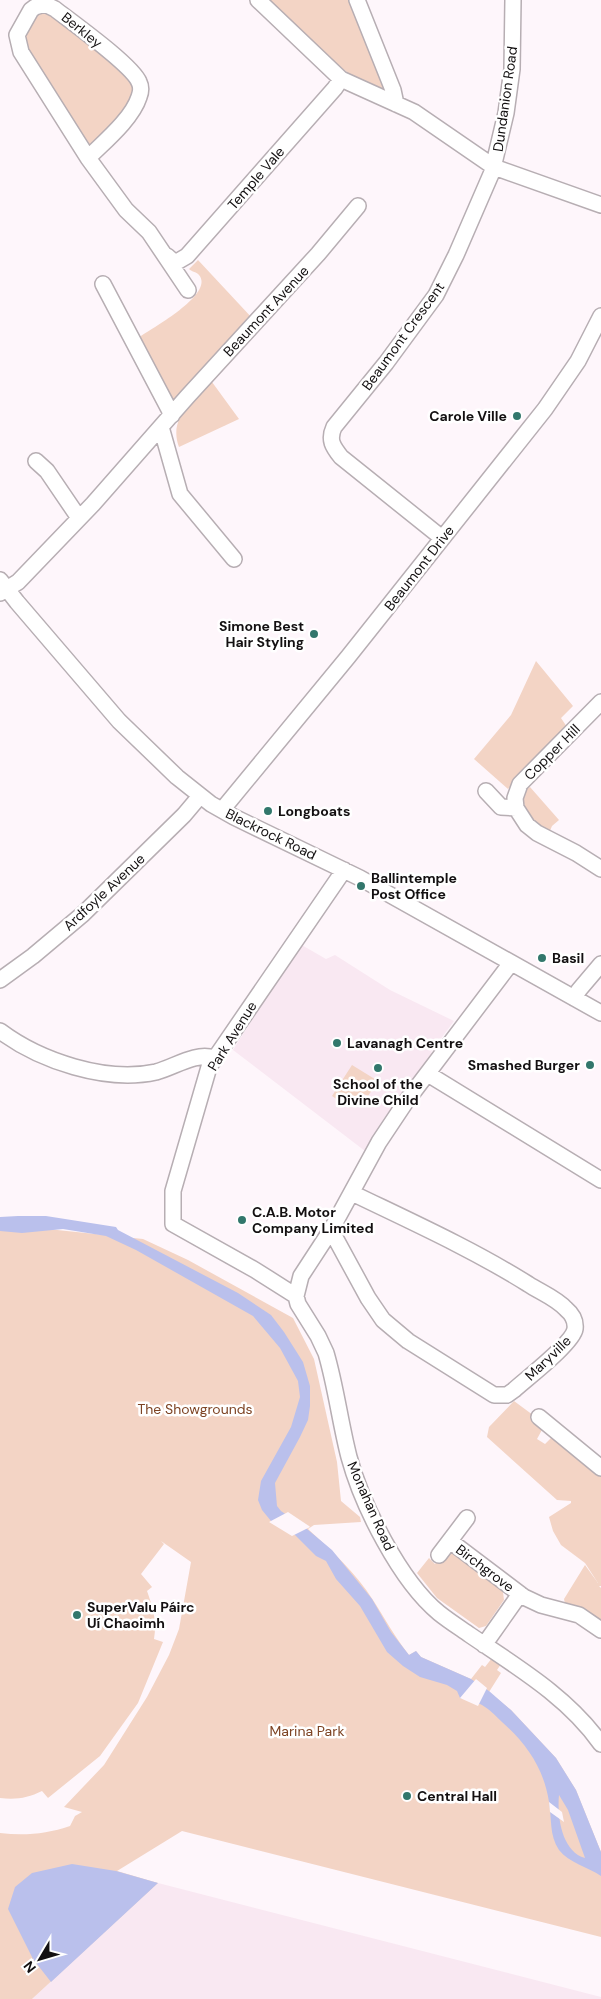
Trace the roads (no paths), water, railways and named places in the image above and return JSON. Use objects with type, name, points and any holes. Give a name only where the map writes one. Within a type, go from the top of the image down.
[{"type":"street","points":[[258,0],[341,79],[430,122],[494,167],[601,205]]},
{"type":"street","points":[[357,0],[393,90],[396,104]]},
{"type":"street","name":"Dundanion Road","points":[[494,167],[506,112],[512,69],[513,0]]},
{"type":"street","name":"Berkley","points":[[88,158],[132,111],[141,90],[139,82],[133,73],[119,60],[55,9],[45,4],[35,6],[17,35],[18,45],[88,158],[126,210],[144,226],[166,256]]},
{"type":"street","name":"Temple Vale","points":[[166,256],[175,263],[187,256],[341,79]]},
{"type":"street","name":"Beaumont Crescent","points":[[442,538],[341,457],[333,446],[331,438],[334,427],[403,341],[436,295],[456,256],[494,167]]},
{"type":"street","name":"Beaumont Avenue","points":[[2,588],[40,560],[318,254],[358,206]]},
{"type":"street","points":[[166,256],[188,290]]},
{"type":"street","points":[[103,284],[172,415]]},
{"type":"street","name":"Beaumont Drive","points":[[222,810],[348,657],[528,431],[564,383],[587,345],[601,316]]},
{"type":"street","points":[[161,428],[180,494],[234,559]]},
{"type":"street","points":[[36,461],[47,471],[79,518]]},
{"type":"street","name":"Blackrock Road","points":[[2,588],[119,721],[154,757],[200,796],[222,810],[344,870],[601,1013]]},
{"type":"street","name":"Copper Hill","points":[[516,808],[515,798],[520,784],[601,702]]},
{"type":"street","points":[[486,791],[501,807],[516,808],[527,825],[537,833],[576,853],[601,870]]},
{"type":"street","name":"Ardfoyle Avenue","points":[[0,980],[38,952],[83,914],[184,815],[200,796]]},
{"type":"street","name":"Park Avenue","points":[[296,1296],[256,1270],[173,1224],[173,1191],[209,1066],[344,870]]},
{"type":"street","points":[[296,1296],[298,1282],[304,1270],[331,1230],[379,1142],[511,963]]},
{"type":"street","points":[[574,998],[601,964]]},
{"type":"street","points":[[0,1031],[18,1044],[46,1057],[79,1068],[109,1074],[125,1075],[154,1072],[200,1056],[214,1058]]},
{"type":"street","points":[[428,1074],[601,1180]]},
{"type":"street","name":"Maryville","points":[[331,1230],[382,1320],[408,1341],[494,1394],[506,1395],[514,1390],[563,1347],[574,1334],[573,1316],[562,1304],[459,1244],[352,1193]]},
{"type":"street","name":"Monahan Road","points":[[296,1296],[298,1304],[326,1353],[351,1463],[360,1489],[390,1551],[411,1583],[439,1613],[561,1700],[577,1714],[601,1744]]},
{"type":"street","points":[[539,1417],[601,1468]]},
{"type":"street","points":[[543,1439],[552,1426]]},
{"type":"street","name":"Birchgrove","points":[[439,1555],[468,1518]]},
{"type":"street","name":"Birchgrove","points":[[450,1541],[520,1594],[541,1605],[579,1616],[601,1630]]},
{"type":"street","name":"Birchgrove","points":[[484,1644],[520,1594]]},
{"type":"water","points":[[46,1216],[116,1227],[118,1230],[238,1293],[271,1315],[303,1362],[310,1386],[308,1420],[275,1483],[277,1506],[332,1550],[372,1599],[391,1632],[409,1655],[416,1651],[421,1657],[471,1679],[489,1691],[511,1710],[556,1758],[576,1790],[601,1852],[601,1876],[573,1862],[559,1850],[552,1833],[547,1790],[539,1768],[527,1748],[511,1730],[485,1707],[477,1702],[460,1698],[457,1691],[447,1685],[420,1677],[387,1652],[360,1606],[336,1579],[326,1561],[316,1556],[295,1535],[271,1521],[262,1510],[258,1500],[261,1481],[291,1427],[300,1397],[298,1381],[280,1348],[253,1316],[136,1250],[106,1236],[63,1229],[22,1233],[0,1231],[0,1217]],"holes":[[[559,1795],[568,1810],[585,1858],[571,1848],[562,1831]]]},
{"type":"water","points":[[72,1864],[116,1871],[158,1883],[51,1982],[33,1959],[8,1909],[15,1887],[32,1873]]},
{"type":"place","name":"Carole Ville","points":[[517,416]]},
{"type":"place","name":"Simone Best Hair Styling","points":[[314,634]]},
{"type":"place","name":"Longboats","points":[[268,811]]},
{"type":"place","name":"Ballintemple Post Office","points":[[361,886]]},
{"type":"place","name":"Basil","points":[[542,958]]},
{"type":"place","name":"Lavanagh Centre","points":[[337,1043]]},
{"type":"place","name":"Smashed Burger","points":[[590,1065]]},
{"type":"place","name":"School of the Divine Child","points":[[378,1068]]},
{"type":"place","name":"C.A.B. Motor Company Limited","points":[[242,1220]]},
{"type":"place","name":"SuperValu Páirc Uí Chaoimh","points":[[77,1615]]},
{"type":"place","name":"Central Hall","points":[[407,1796]]},
{"type":"park label","name":"The Showgrounds","points":[[195,1409]]},
{"type":"park label","name":"Marina Park","points":[[307,1731]]}]
